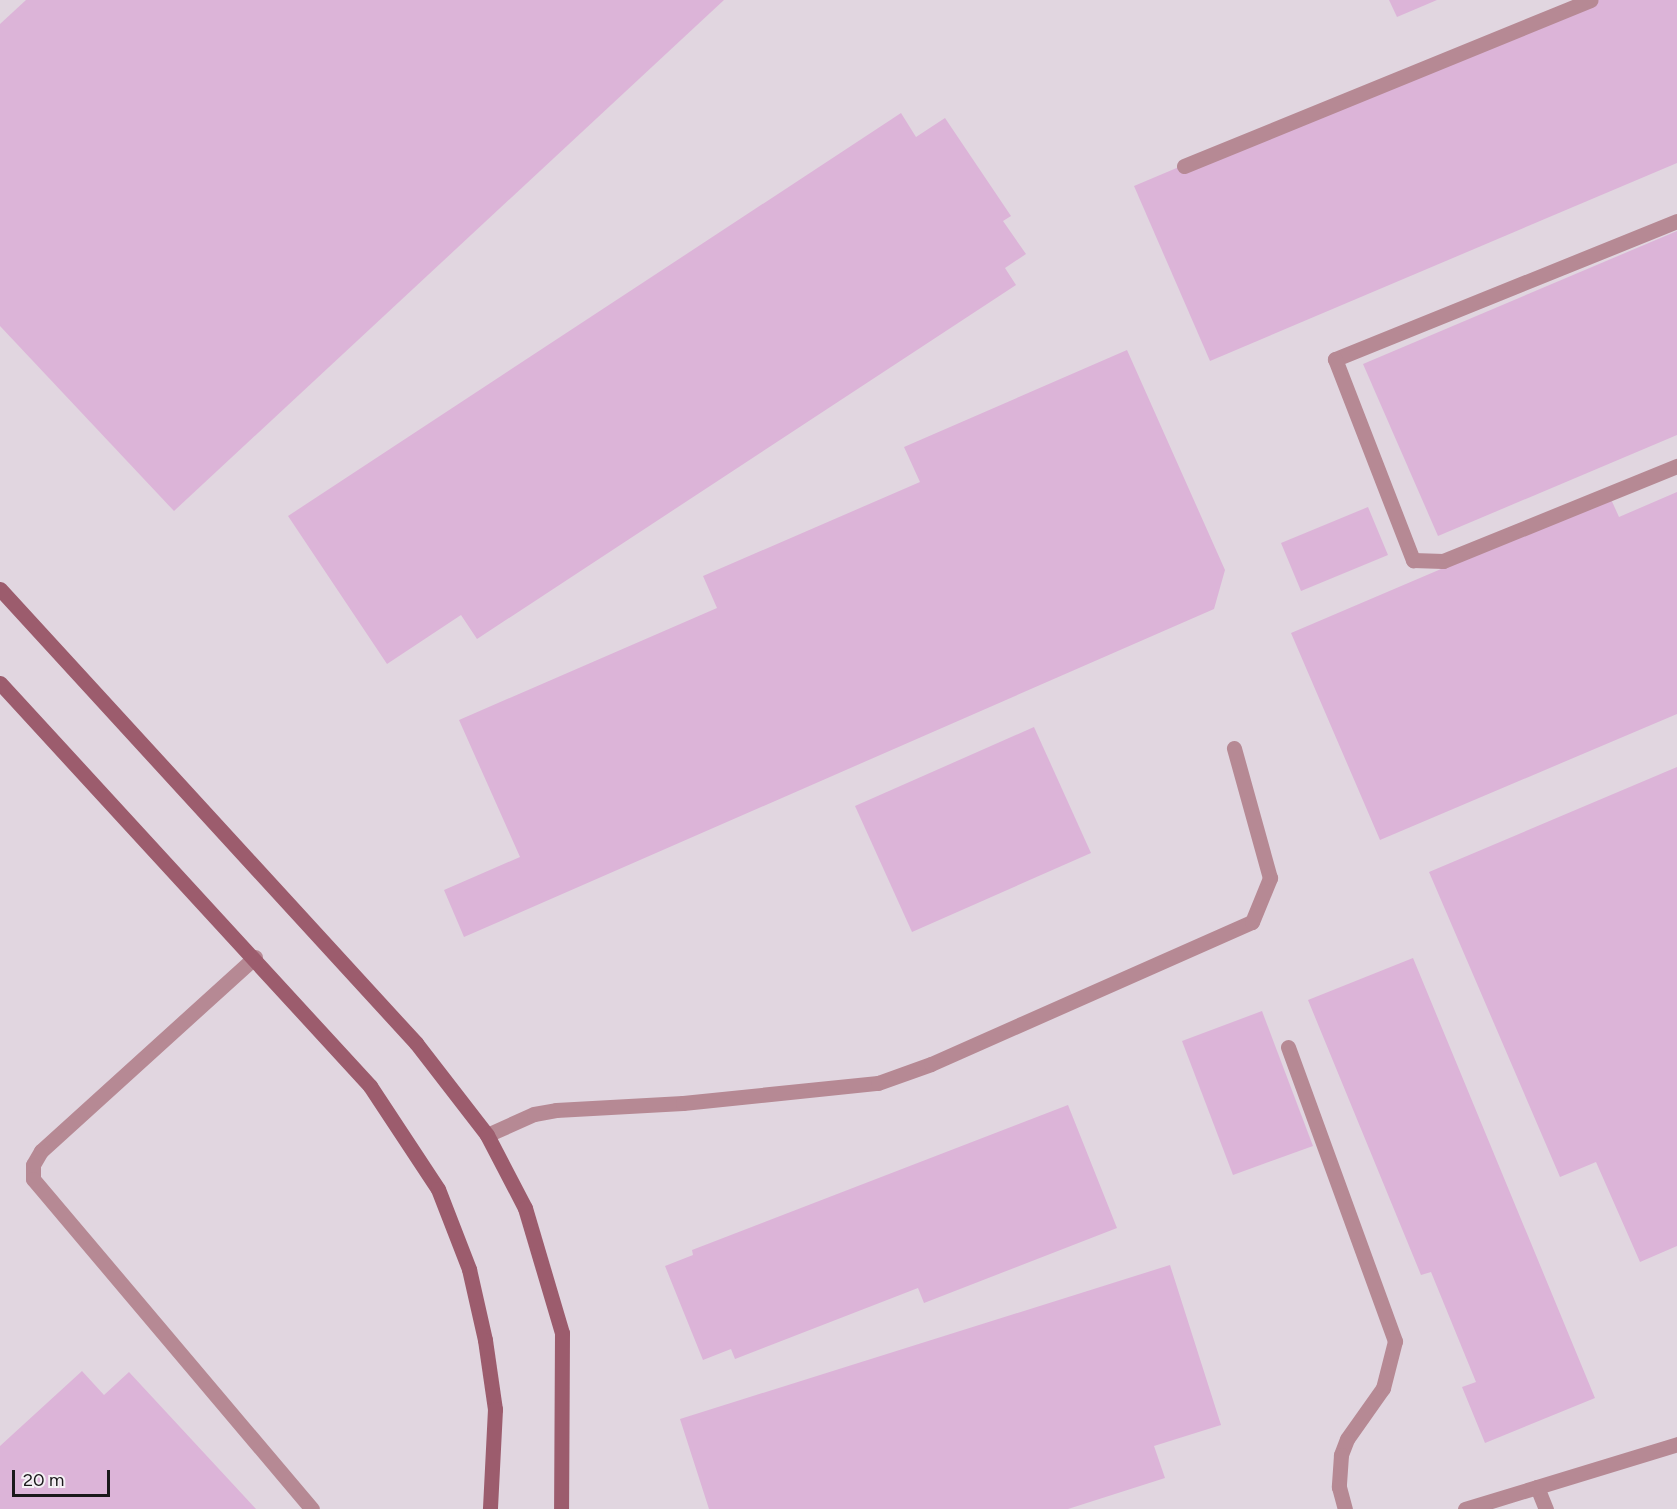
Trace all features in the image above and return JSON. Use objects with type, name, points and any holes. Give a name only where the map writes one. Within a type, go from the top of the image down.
[{"type":"street","points":[[1184,166],[1590,0]]},
{"type":"street","points":[[1677,221],[1335,359],[1413,560],[1443,561],[1677,466]]},
{"type":"street","points":[[0,589],[416,1043],[487,1135],[525,1208],[562,1333],[561,1509]]},
{"type":"street","points":[[0,683],[255,957],[370,1086],[438,1189],[468,1269],[485,1340],[495,1409],[490,1509]]},
{"type":"street","points":[[487,1135],[534,1114],[556,1110],[683,1103],[878,1083],[916,1071],[1252,922],[1270,878],[1234,748]]},
{"type":"street","points":[[255,957],[41,1151],[33,1165],[33,1179],[312,1509]]},
{"type":"street","points":[[1288,1047],[1395,1341],[1383,1388],[1347,1439],[1341,1455],[1339,1487],[1345,1509]]},
{"type":"street","points":[[1465,1509],[1677,1444]]},
{"type":"street","points":[[1537,1487],[1546,1509]]},
{"type":"shaded area","points":[[0,0],[1677,0],[1677,1509],[0,1509]]},
{"type":"building","points":[[26,0],[724,0],[174,511],[0,326],[0,24]]},
{"type":"building","points":[[1389,0],[1437,0],[1397,17]]},
{"type":"building","points":[[1574,0],[1677,0],[1677,163],[1210,361],[1134,186]]},
{"type":"building","points":[[901,113],[916,137],[945,118],[1011,216],[1003,221],[1026,254],[1005,268],[1016,285],[477,639],[461,615],[387,664],[288,516]]},
{"type":"building","points":[[1677,231],[1677,435],[1438,536],[1363,364]]},
{"type":"building","points":[[1127,350],[1225,570],[1214,609],[464,937],[444,890],[520,857],[459,720],[717,608],[703,576],[920,482],[904,447]]},
{"type":"building","points":[[1677,492],[1677,714],[1380,840],[1291,633],[1610,497],[1619,517]]},
{"type":"building","points":[[1368,507],[1388,555],[1301,591],[1281,543]]},
{"type":"building","points":[[1034,727],[1091,853],[912,932],[855,806]]},
{"type":"building","points":[[1677,767],[1677,1246],[1640,1262],[1596,1162],[1560,1177],[1429,872]]},
{"type":"building","points":[[1413,958],[1595,1398],[1485,1443],[1462,1387],[1476,1382],[1431,1272],[1421,1275],[1308,1000]]},
{"type":"building","points":[[1262,1011],[1313,1146],[1233,1175],[1182,1041]]},
{"type":"building","points":[[1068,1105],[1117,1228],[924,1303],[918,1288],[735,1359],[731,1349],[703,1360],[665,1266],[693,1255],[692,1250]]},
{"type":"building","points":[[1170,1265],[1221,1425],[1154,1446],[1165,1478],[1068,1509],[709,1509],[680,1419]]},
{"type":"building","points":[[82,1371],[104,1395],[129,1372],[256,1509],[0,1509],[0,1446]]}]
